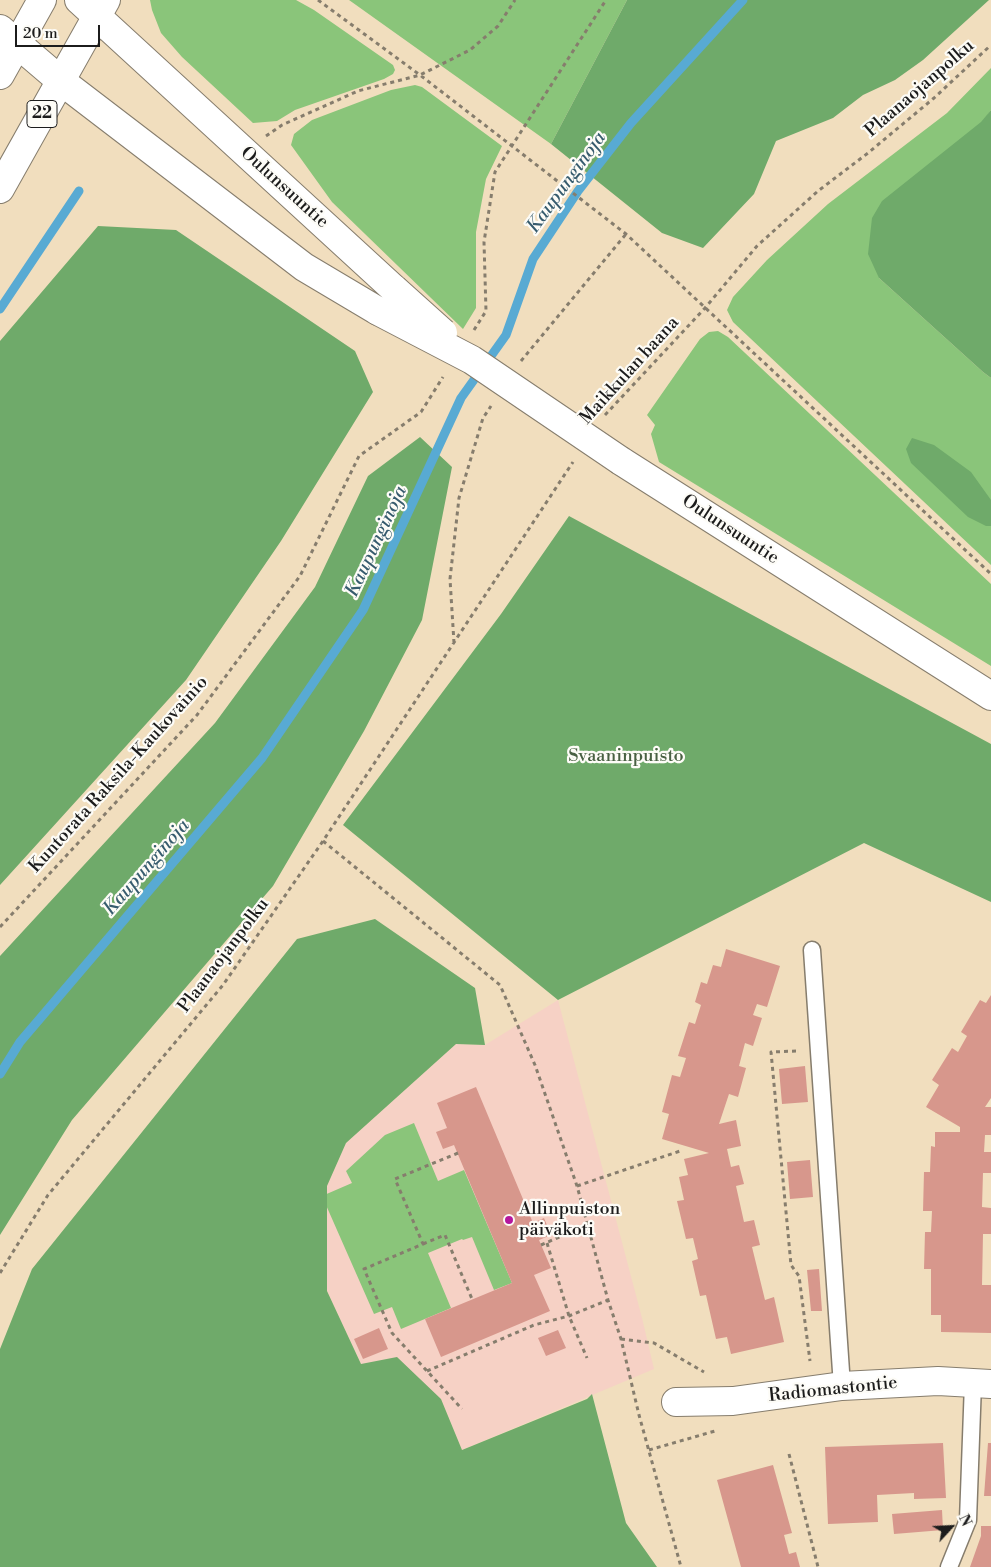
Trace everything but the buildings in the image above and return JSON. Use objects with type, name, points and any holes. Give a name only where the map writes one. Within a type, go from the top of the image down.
[{"type":"main road","points":[[0,75],[9,36],[42,0]]},
{"type":"main road","name":"Oulunsuuntie","points":[[94,5],[242,151],[394,289],[622,461],[991,696]]},
{"type":"main road","name":"22","points":[[0,190],[61,81],[94,5]]},
{"type":"main road","name":"Oulunsuuntie","points":[[9,36],[61,81],[304,267],[378,311],[471,348]]},
{"type":"main road","name":"Radiomastontie","points":[[676,1402],[732,1401],[842,1386],[938,1381],[982,1384]]},
{"type":"lane","points":[[812,950],[842,1386]]},
{"type":"lane","points":[[949,1567],[968,1520],[982,1384]]},
{"type":"path","points":[[318,0],[420,75],[588,207],[626,234],[991,574]]},
{"type":"path","points":[[242,151],[282,125],[358,91],[420,75],[470,50],[498,26],[515,0]]},
{"type":"path","points":[[471,348],[486,311],[484,242],[495,172],[513,147],[606,0]]},
{"type":"path","name":"Plaanaojanpolku","points":[[868,153],[934,98],[991,45]]},
{"type":"path","name":"Maikkulan baana","points":[[601,420],[705,308],[756,246],[818,191],[868,153]]},
{"type":"path","points":[[520,362],[626,234]]},
{"type":"path","name":"Kuntorata Raksila-Kaukovainio","points":[[0,927],[197,715],[300,576],[359,456],[422,412],[446,373]]},
{"type":"path","points":[[454,643],[450,579],[459,498],[483,418],[494,402]]},
{"type":"path","points":[[454,643],[574,461]]},
{"type":"path","name":"Plaanaojanpolku","points":[[0,1273],[48,1195],[223,985],[323,841],[454,643]]},
{"type":"path","points":[[323,841],[500,985],[535,1064],[578,1186],[608,1300],[621,1339],[638,1415],[681,1567]]},
{"type":"path","points":[[810,1369],[799,1276],[791,1265],[771,1052],[819,1050]]},
{"type":"path","points":[[578,1186],[683,1150]]},
{"type":"path","points":[[423,1244],[395,1179],[458,1153]]},
{"type":"path","points":[[541,1245],[587,1225]]},
{"type":"path","points":[[462,1409],[392,1333],[364,1269],[445,1235],[472,1299]]},
{"type":"path","points":[[547,1243],[569,1316],[587,1358]]},
{"type":"path","points":[[427,1371],[534,1325],[569,1316],[608,1300]]},
{"type":"path","points":[[789,1454],[818,1567]]},
{"type":"shaded area","points":[[558,1000],[654,1369],[462,1450],[441,1399],[361,1364],[327,1291],[327,1186],[346,1143],[456,1044],[485,1045]]},
{"type":"green space","points":[[150,0],[296,0],[314,10],[393,65],[395,70],[393,74],[384,79],[295,110],[277,121],[253,123],[182,57],[161,33]]},
{"type":"green space","points":[[349,0],[627,0],[551,144]]},
{"type":"green space","points":[[627,0],[989,0],[923,60],[895,80],[863,95],[833,118],[776,141],[754,194],[703,248],[662,233],[551,144]]},
{"type":"green space","points":[[991,68],[991,110],[879,278],[991,378],[991,565],[733,322],[727,310],[733,297],[767,260],[828,204],[947,113]]},
{"type":"green space","points":[[415,85],[422,87],[502,146],[486,179],[476,232],[476,308],[463,329],[332,202],[291,145],[294,134],[312,120],[391,90]]},
{"type":"green space","points":[[991,110],[991,378],[879,278],[868,254],[872,218],[882,201],[981,122]]},
{"type":"green space","points":[[98,226],[176,230],[355,351],[373,392],[281,541],[186,680],[0,885],[0,341]]},
{"type":"green space","points":[[718,331],[728,337],[991,584],[991,666],[659,462],[651,434],[655,425],[647,415],[700,339],[709,332]]},
{"type":"green space","points":[[420,437],[452,467],[422,620],[364,731],[273,886],[72,1120],[0,1235],[0,956],[215,723],[315,587],[368,476]]},
{"type":"green space","points":[[912,438],[934,445],[971,472],[991,500],[991,526],[986,526],[968,517],[911,463],[906,449]]},
{"type":"green space","name":"Svaaninpuisto","points":[[569,516],[991,744],[991,902],[864,843],[558,1000],[343,825],[501,614]]},
{"type":"green space","points":[[375,919],[475,988],[485,1045],[456,1044],[346,1143],[327,1186],[327,1291],[361,1364],[397,1357],[441,1399],[462,1450],[587,1399],[592,1394],[626,1523],[657,1567],[0,1567],[0,1349],[32,1269],[297,939]]},
{"type":"green space","points":[[414,1123],[438,1181],[464,1170],[512,1283],[494,1290],[472,1237],[462,1239],[428,1253],[451,1308],[401,1329],[392,1307],[374,1314],[322,1196],[352,1183],[346,1171],[385,1135]]},
{"type":"waterway","name":"Kaupunginoja","points":[[0,1074],[20,1042],[262,758],[363,610],[461,398],[506,335],[533,259],[578,191],[631,123],[743,0]]},
{"type":"waterway","points":[[0,309],[79,191]]},
{"type":"place","name":"Allinpuiston päiväkoti","points":[[509,1220]]}]
